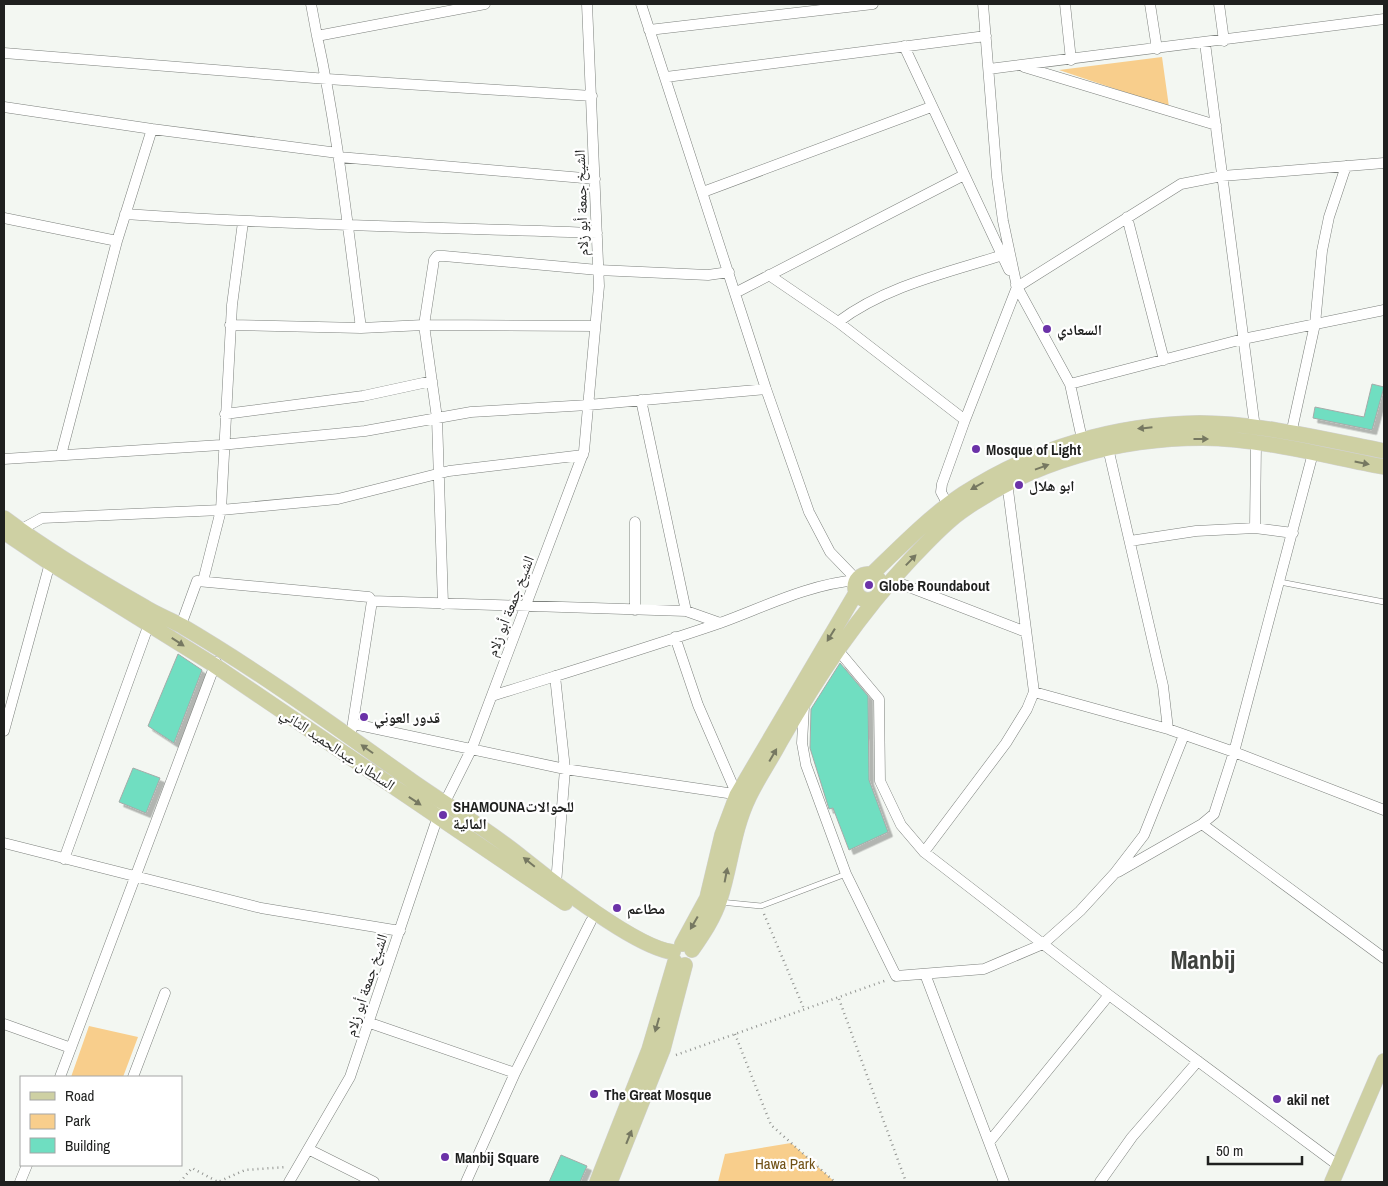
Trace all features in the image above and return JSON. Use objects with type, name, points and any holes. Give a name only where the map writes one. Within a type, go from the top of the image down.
[{"type":"main road","points":[[597,1182],[649,1050],[680,955],[706,898],[722,835],[863,574],[872,574],[948,505],[1004,470],[1082,439],[1126,430],[1201,423],[1256,435],[1313,454],[1384,467]]},
{"type":"main road","points":[[610,1182],[658,1061],[680,955],[706,930],[719,902],[743,796],[837,649],[891,580],[945,524],[1007,482],[1067,458],[1136,443],[1291,434],[1384,451]]},
{"type":"main road","points":[[4,518],[80,570],[144,608],[180,625],[316,712],[352,731],[441,809],[504,842],[556,884],[656,949],[680,955]]},
{"type":"main road","name":"السلطان عبدالحميد الثاني","points":[[4,532],[50,563],[441,809],[591,921],[653,956],[680,955]]},
{"type":"main road","points":[[872,574],[881,583],[878,596]]},
{"type":"main road","points":[[856,586],[866,600],[878,596]]},
{"type":"main road","points":[[1337,1176],[1384,1061]]},
{"type":"street","points":[[311,4],[326,78],[338,155],[361,328]]},
{"type":"street","points":[[317,36],[485,4]]},
{"type":"street","name":"الشيخ جمعة أبو زلام","points":[[289,1182],[350,1077],[370,1023],[441,809],[472,748],[583,455],[595,326],[598,270],[587,4]]},
{"type":"street","points":[[641,4],[766,389],[809,512],[830,552],[856,586]]},
{"type":"street","points":[[649,30],[873,4]]},
{"type":"street","points":[[948,505],[941,488],[965,420],[1018,287],[1003,221],[997,177],[982,4]]},
{"type":"street","points":[[1065,4],[1071,60]]},
{"type":"street","points":[[1150,4],[1157,49]]},
{"type":"street","points":[[1219,4],[1224,41]]},
{"type":"street","points":[[989,69],[1224,41],[1384,19]]},
{"type":"street","points":[[666,77],[986,36]]},
{"type":"street","points":[[1205,43],[1256,435],[1255,528]]},
{"type":"street","points":[[904,46],[931,107],[1018,287],[1070,384],[1082,439]]},
{"type":"street","points":[[4,54],[592,96]]},
{"type":"street","points":[[1021,66],[1216,124]]},
{"type":"street","points":[[4,107],[338,155],[595,179]]},
{"type":"street","points":[[703,192],[931,107]]},
{"type":"street","points":[[61,455],[117,241],[152,129]]},
{"type":"street","points":[[1018,287],[1172,188],[1222,176],[1384,163]]},
{"type":"street","points":[[1291,434],[1315,324],[1322,250],[1329,217],[1346,166]]},
{"type":"street","points":[[735,293],[964,175]]},
{"type":"street","points":[[125,214],[243,222],[347,223],[597,233]]},
{"type":"street","points":[[1127,217],[1164,360]]},
{"type":"street","points":[[4,218],[117,241]]},
{"type":"street","points":[[203,581],[221,510],[230,326],[243,222]]},
{"type":"street","points":[[838,322],[856,308],[890,292],[1003,255]]},
{"type":"street","points":[[443,604],[437,418],[424,325],[434,260],[437,256],[598,270],[708,275],[729,272]]},
{"type":"street","points":[[769,275],[838,322],[965,420]]},
{"type":"street","points":[[1070,384],[1243,339],[1384,310]]},
{"type":"street","points":[[230,326],[361,328],[424,325],[595,326]]},
{"type":"street","points":[[225,414],[363,396],[432,381]]},
{"type":"street","points":[[4,459],[224,444],[365,431],[471,412],[588,405],[766,389]]},
{"type":"street","points":[[641,400],[686,611]]},
{"type":"street","points":[[1108,448],[1163,686],[1168,729]]},
{"type":"street","points":[[1114,874],[1202,824],[1214,814],[1234,752],[1313,454]]},
{"type":"street","points":[[20,530],[42,518],[221,510],[338,499],[440,473],[583,455]]},
{"type":"street","points":[[924,852],[1006,743],[1027,710],[1034,692],[1007,482]]},
{"type":"street","points":[[634,610],[635,522]]},
{"type":"street","points":[[1130,541],[1196,532],[1255,528],[1293,533]]},
{"type":"street","points":[[4,730],[50,563]]},
{"type":"street","points":[[891,580],[1026,632]]},
{"type":"street","points":[[180,625],[197,581],[369,597],[372,601],[686,611],[720,623]]},
{"type":"street","points":[[492,696],[720,623],[816,587],[835,582],[856,586]]},
{"type":"street","points":[[372,601],[352,731],[472,748],[565,768],[743,796]]},
{"type":"street","points":[[64,859],[149,624]]},
{"type":"street","points":[[675,637],[698,705],[743,796]]},
{"type":"street","points":[[837,649],[880,699],[880,780],[901,826],[924,852],[1109,995],[1198,1061],[1337,1176]]},
{"type":"street","points":[[60,1076],[214,666],[222,651]]},
{"type":"street","points":[[555,676],[565,768],[556,884]]},
{"type":"street","points":[[1034,692],[1168,729],[1234,752],[1384,810]]},
{"type":"street","points":[[806,698],[802,724],[806,765],[846,874],[896,976],[984,969],[1043,944],[1080,911],[1114,874],[1144,835],[1184,735]]},
{"type":"street","points":[[1202,824],[1384,958]]},
{"type":"street","points":[[4,843],[134,878],[261,908],[400,931]]},
{"type":"street","points":[[466,1182],[515,1073],[591,921]]},
{"type":"street","points":[[925,974],[1004,1182]]},
{"type":"street","points":[[133,1076],[166,993]]},
{"type":"street","points":[[990,1141],[1109,995]]},
{"type":"street","points":[[370,1023],[515,1073]]},
{"type":"street","points":[[4,1024],[71,1048]]},
{"type":"street","points":[[1100,1182],[1132,1137],[1198,1061]]},
{"type":"street","points":[[308,1149],[374,1182]]},
{"type":"street","points":[[20,1182],[27,1166]]},
{"type":"lane","points":[[1280,582],[1384,602]]},
{"type":"lane","points":[[719,902],[761,906],[846,874]]},
{"type":"path","points":[[761,906],[804,1009]]},
{"type":"path","points":[[658,1061],[804,1009],[839,999],[896,976]]},
{"type":"path","points":[[839,999],[906,1182]]},
{"type":"path","points":[[735,1034],[771,1125],[834,1182]]},
{"type":"path","points":[[180,1182],[192,1168],[218,1182],[245,1170],[299,1166]]},
{"type":"green space","points":[[1162,57],[1169,107],[1059,70]]},
{"type":"green space","points":[[89,1026],[138,1037],[123,1076],[71,1076]]},
{"type":"green space","name":"Hawa Park","points":[[791,1143],[835,1182],[718,1182],[725,1154]]},
{"type":"building","points":[[1372,384],[1384,387],[1372,430],[1313,418],[1315,407],[1364,417]]},
{"type":"building","points":[[178,654],[202,670],[174,743],[148,726]]},
{"type":"building","points":[[840,663],[868,696],[869,780],[888,832],[849,850],[833,808],[829,809],[810,748],[811,709]]},
{"type":"building","points":[[133,768],[160,778],[146,813],[119,802]]},
{"type":"building","points":[[561,1155],[587,1166],[580,1182],[549,1182]]},
{"type":"place","name":"السعادي","points":[[1047,329]]},
{"type":"place","name":"Mosque of Light","points":[[976,449]]},
{"type":"place","name":"ابو هلال","points":[[1019,485]]},
{"type":"place","name":"Globe Roundabout","points":[[869,585]]},
{"type":"place","name":"قدور العوني","points":[[364,717]]},
{"type":"place","name":"SHAMOUNAللحوالات المالية","points":[[443,815]]},
{"type":"place","name":"مطاعم","points":[[617,908]]},
{"type":"place","name":"The Great Mosque","points":[[594,1094]]},
{"type":"place","name":"akil net","points":[[1277,1099]]},
{"type":"place","name":"Manbij Square","points":[[445,1157]]},
{"type":"district","name":"Manbij","points":[[1203,960]]}]
